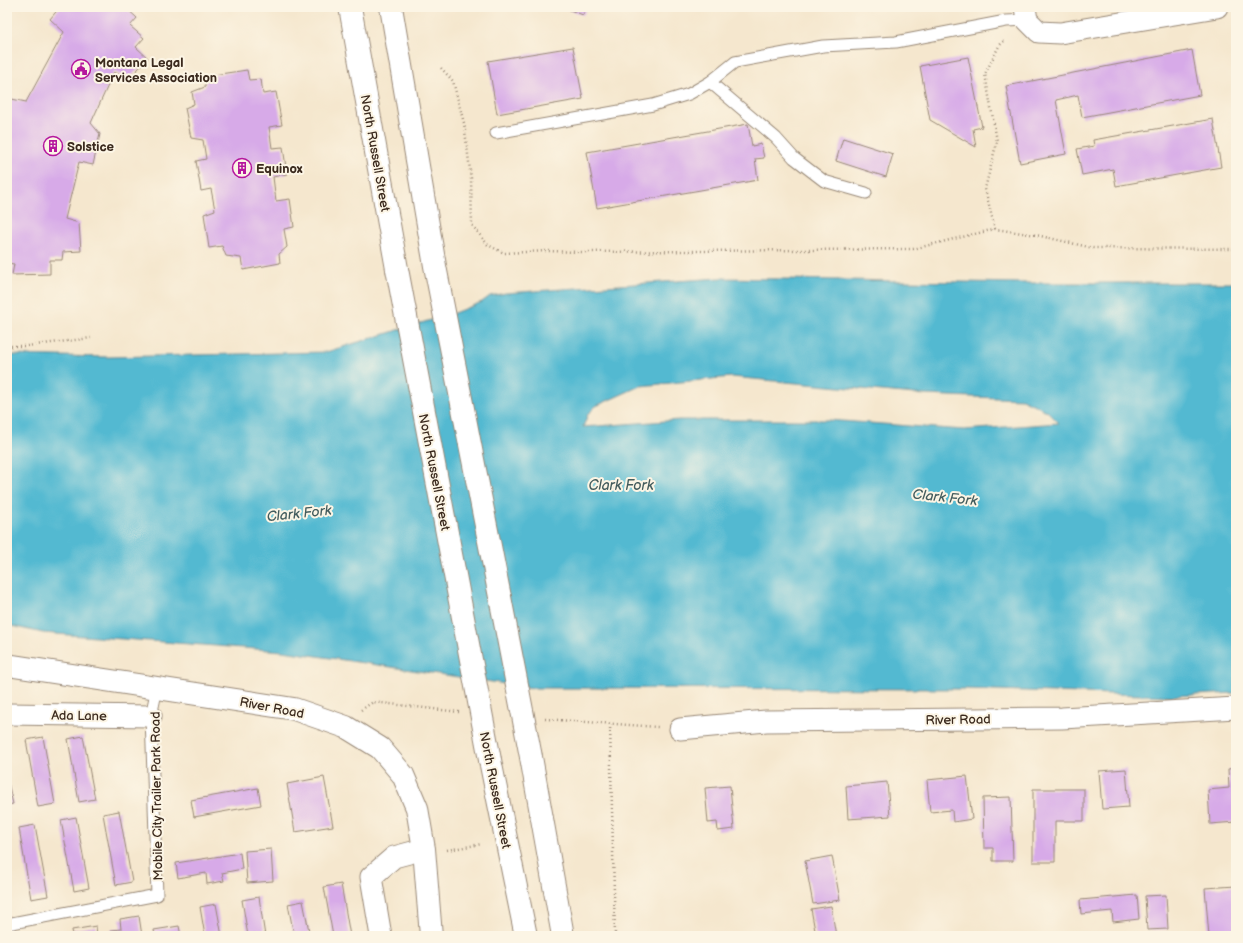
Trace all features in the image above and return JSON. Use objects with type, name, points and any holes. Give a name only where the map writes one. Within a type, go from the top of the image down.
[{"type":"main road","name":"North Russell Street","points":[[350,7],[397,269],[490,760],[526,936]]},
{"type":"main road","points":[[391,7],[435,266],[531,757],[563,936]]},
{"type":"main road","name":"River Road","points":[[7,665],[294,709],[346,727],[380,748],[403,775],[434,850],[431,936]]},
{"type":"street","points":[[1030,20],[1060,33],[1217,7]]},
{"type":"street","name":"River Road","points":[[680,729],[766,721],[1062,718],[1236,708]]},
{"type":"street","name":"Ada Lane","points":[[7,714],[151,716]]},
{"type":"street","points":[[381,936],[371,877],[394,857],[434,850]]},
{"type":"lane","points":[[496,133],[653,105],[689,94],[710,82],[735,62],[823,46],[896,42],[1006,21],[1030,20]]},
{"type":"lane","points":[[710,82],[776,138],[794,158],[824,181],[866,193]]},
{"type":"lane","name":"Mobile City Trailer Park Road","points":[[7,924],[158,895],[151,716],[157,688]]},
{"type":"path","points":[[995,230],[985,189],[997,141],[985,74],[1003,41],[1030,20]]},
{"type":"path","points":[[441,68],[453,81],[464,123],[471,178],[472,225],[488,245],[504,253],[546,251],[913,249],[995,230],[1036,235],[1093,248],[1236,250]]},
{"type":"path","points":[[7,346],[27,346],[91,338]]},
{"type":"path","points":[[610,724],[615,936]]},
{"type":"path","points":[[434,850],[482,844]]},
{"type":"water","name":"Clark Fork","points":[[720,278],[1024,283],[1236,283],[1236,693],[1171,696],[966,689],[533,688],[283,651],[43,633],[7,625],[7,355],[108,357],[326,352],[454,313],[482,302],[490,296],[506,293]],"holes":[[[732,377],[925,395],[1022,399],[1047,411],[1059,423],[964,430],[828,420],[680,420],[583,427],[588,414],[596,406],[640,386]]]},
{"type":"building","name":"Solstice","points":[[60,7],[125,7],[137,18],[130,26],[144,38],[136,47],[148,58],[129,79],[114,72],[91,123],[100,134],[93,165],[79,162],[65,219],[79,223],[81,251],[63,252],[62,260],[50,260],[50,274],[12,275],[14,264],[7,263],[7,156],[11,137],[7,136],[7,98],[26,102],[64,32],[50,19]]},
{"type":"building","points":[[562,7],[587,7],[583,15]]},
{"type":"building","points":[[573,47],[583,99],[497,114],[488,61]]},
{"type":"building","points":[[1192,50],[1200,95],[1082,117],[1078,95],[1056,100],[1066,154],[1020,163],[1006,86]]},
{"type":"building","points":[[968,57],[982,127],[973,129],[976,147],[930,120],[920,66]]},
{"type":"building","name":"Equinox","points":[[247,70],[249,80],[261,79],[263,94],[276,92],[282,125],[269,127],[272,148],[283,147],[287,174],[273,177],[276,201],[290,199],[294,227],[284,229],[287,247],[279,254],[280,263],[243,270],[241,258],[226,256],[222,246],[209,248],[204,214],[215,210],[211,189],[201,191],[196,161],[206,159],[203,140],[191,138],[185,108],[194,104],[192,92],[205,87],[206,76]]},
{"type":"building","points":[[1213,119],[1221,167],[1116,186],[1113,169],[1082,175],[1077,149],[1094,146],[1093,140]]},
{"type":"building","points":[[748,124],[752,146],[761,144],[764,158],[755,159],[758,180],[597,208],[587,152]]},
{"type":"building","points":[[843,138],[893,154],[886,177],[836,161]]},
{"type":"building","points":[[83,736],[95,799],[79,802],[68,739]]},
{"type":"building","points":[[43,737],[55,804],[38,807],[26,740]]},
{"type":"building","points":[[1236,768],[1236,822],[1210,824],[1208,790],[1229,788],[1228,769]]},
{"type":"building","points":[[1126,769],[1129,807],[1102,809],[1099,771]]},
{"type":"building","points":[[967,776],[972,819],[953,822],[952,810],[930,812],[927,780]]},
{"type":"building","points":[[324,777],[333,826],[295,832],[287,784]]},
{"type":"building","points":[[7,778],[13,804],[7,805]]},
{"type":"building","points":[[887,782],[890,816],[848,819],[846,786]]},
{"type":"building","points":[[730,786],[734,829],[718,831],[717,822],[708,823],[705,788]]},
{"type":"building","points":[[258,788],[261,805],[194,817],[191,800]]},
{"type":"building","points":[[1033,789],[1084,789],[1084,821],[1055,821],[1055,862],[1033,862]]},
{"type":"building","points":[[1011,797],[1013,861],[993,861],[993,848],[984,848],[983,798]]},
{"type":"building","points":[[119,811],[132,882],[116,885],[103,814]]},
{"type":"building","points":[[76,817],[89,888],[74,891],[61,820]]},
{"type":"building","points":[[35,825],[48,896],[31,899],[19,828]]},
{"type":"building","points":[[271,849],[273,881],[247,883],[245,851]]},
{"type":"building","points":[[240,853],[242,869],[222,873],[224,881],[207,884],[206,873],[178,878],[176,863]]},
{"type":"building","points":[[832,856],[840,900],[813,904],[805,861]]},
{"type":"building","points":[[341,884],[350,936],[333,936],[324,887]]},
{"type":"building","points":[[1236,886],[1236,936],[1209,936],[1205,888]]},
{"type":"building","points":[[1137,895],[1139,919],[1113,922],[1112,911],[1081,914],[1080,900]]},
{"type":"building","points":[[1166,895],[1168,929],[1147,930],[1145,896]]},
{"type":"building","points":[[259,897],[265,936],[248,936],[242,900]]},
{"type":"building","points":[[303,901],[310,936],[294,936],[288,904]]},
{"type":"building","points":[[216,904],[222,936],[205,936],[200,907]]},
{"type":"building","points":[[831,906],[836,936],[816,936],[811,909]]},
{"type":"building","points":[[139,916],[142,936],[112,936],[111,930],[121,929],[120,919]]},
{"type":"building","points":[[96,926],[97,936],[73,936],[72,930]]},
{"type":"building","points":[[179,926],[181,936],[155,936],[154,930]]},
{"type":"place","name":"Montana Legal Services Association","points":[[81,69]]},
{"type":"place","name":"Solstice","points":[[53,146]]},
{"type":"place","name":"Equinox","points":[[242,168]]}]
